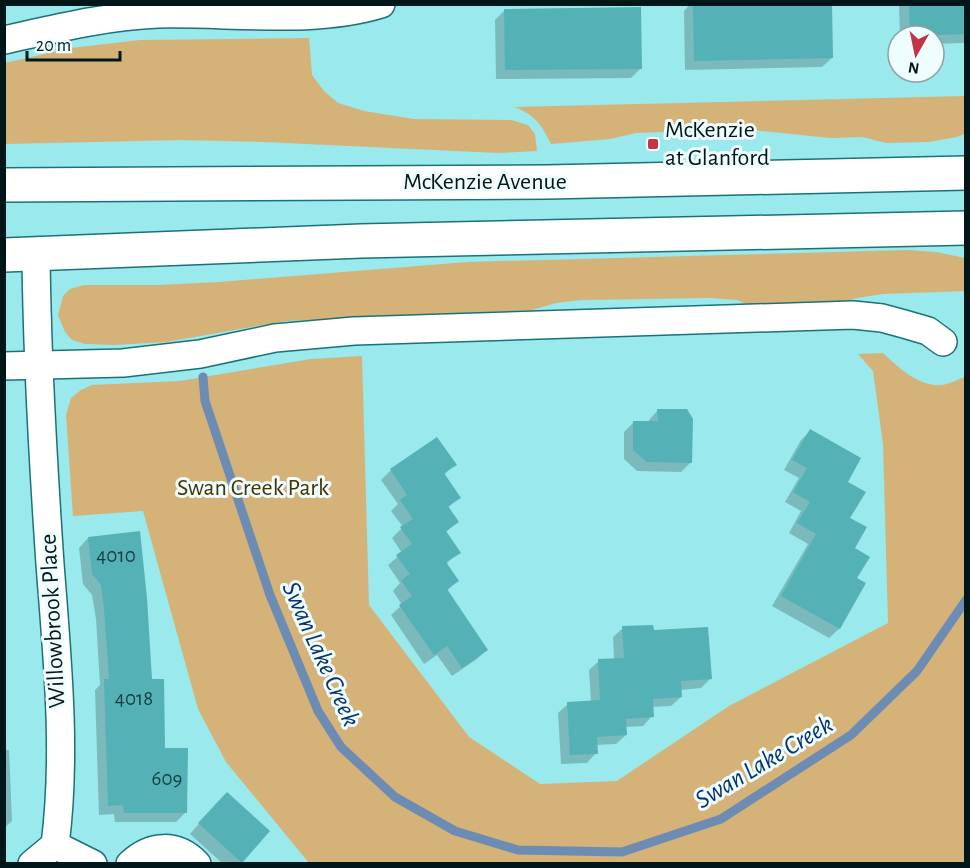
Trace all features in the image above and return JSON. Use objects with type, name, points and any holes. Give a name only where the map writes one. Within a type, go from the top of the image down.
[{"type":"main road","points":[[916,174],[966,160]]},
{"type":"main road","name":"McKenzie Avenue","points":[[4,185],[547,182],[966,173]]},
{"type":"main road","points":[[20,255],[361,241],[966,228]]},
{"type":"main road","points":[[904,231],[966,239]]},
{"type":"street","points":[[4,40],[59,28],[156,14],[315,15],[365,9],[381,4]]},
{"type":"street","points":[[20,255],[38,366]]},
{"type":"street","points":[[4,366],[123,363],[200,354],[275,338],[354,331],[732,317],[870,316],[928,331],[943,342]]},
{"type":"street","name":"Willowbrook Place","points":[[38,366],[56,641],[60,806],[55,845]]},
{"type":"street","points":[[32,864],[55,845],[93,864]]},
{"type":"street","points":[[130,864],[150,849],[164,847],[178,849],[190,856],[197,864]]},
{"type":"green space","points":[[309,38],[312,75],[324,91],[338,103],[364,111],[414,119],[511,120],[528,125],[535,134],[537,151],[498,153],[181,140],[5,144],[5,63],[71,48],[140,40]]},
{"type":"green space","points":[[965,96],[965,134],[928,142],[886,143],[863,137],[830,138],[742,129],[636,133],[610,139],[551,144],[537,121],[514,107]]},
{"type":"green space","points":[[908,250],[936,252],[965,258],[965,291],[883,294],[825,307],[746,304],[737,300],[710,298],[581,300],[556,303],[532,310],[286,321],[166,342],[114,345],[85,344],[72,340],[65,332],[58,315],[63,296],[70,289],[84,285],[219,282],[467,262]]},
{"type":"green space","name":"Swan Creek Park","points":[[883,353],[917,380],[925,383],[942,385],[965,377],[965,863],[309,863],[226,762],[198,709],[143,511],[73,516],[66,415],[71,398],[81,390],[92,385],[180,381],[311,359],[362,356],[369,605],[469,737],[540,784],[617,781],[729,706],[888,623],[883,444],[873,371],[858,354]]},
{"type":"building","points":[[693,4],[832,4],[833,58],[694,61]]},
{"type":"building","points":[[909,4],[966,4],[966,34],[946,35],[946,24],[910,24]]},
{"type":"building","points":[[641,7],[642,69],[505,70],[504,9]]},
{"type":"building","points":[[657,409],[687,409],[693,419],[692,463],[647,462],[633,450],[633,421],[658,421]]},
{"type":"building","points":[[810,429],[861,458],[848,482],[866,492],[850,518],[867,527],[855,548],[870,557],[857,578],[866,583],[840,629],[781,596],[816,534],[797,523],[810,502],[793,492],[807,468],[792,460]]},
{"type":"building","points":[[437,437],[457,465],[444,473],[461,498],[448,506],[459,522],[446,531],[461,553],[446,562],[459,581],[447,589],[488,650],[462,668],[447,646],[434,655],[399,605],[412,596],[401,580],[410,574],[396,555],[412,544],[400,527],[413,519],[400,500],[407,495],[390,469]]},
{"type":"building","points":[[140,531],[152,679],[164,679],[165,748],[188,748],[187,813],[124,813],[123,805],[108,806],[104,679],[109,679],[104,609],[101,585],[92,574],[88,537]]},
{"type":"building","points":[[653,625],[654,630],[708,627],[712,679],[681,681],[682,697],[653,699],[654,717],[626,719],[627,735],[597,737],[598,754],[570,755],[567,702],[600,700],[598,659],[624,658],[622,626]]},
{"type":"building","points":[[227,792],[270,831],[242,863],[198,823]]},
{"type":"waterway","name":"Swan Lake Creek","points":[[203,377],[205,401],[270,595],[318,711],[341,747],[395,797],[455,831],[518,850],[622,852],[721,819],[851,735],[917,671],[966,600]]},
{"type":"place","name":"McKenzie at Glanford","points":[[653,144]]}]
